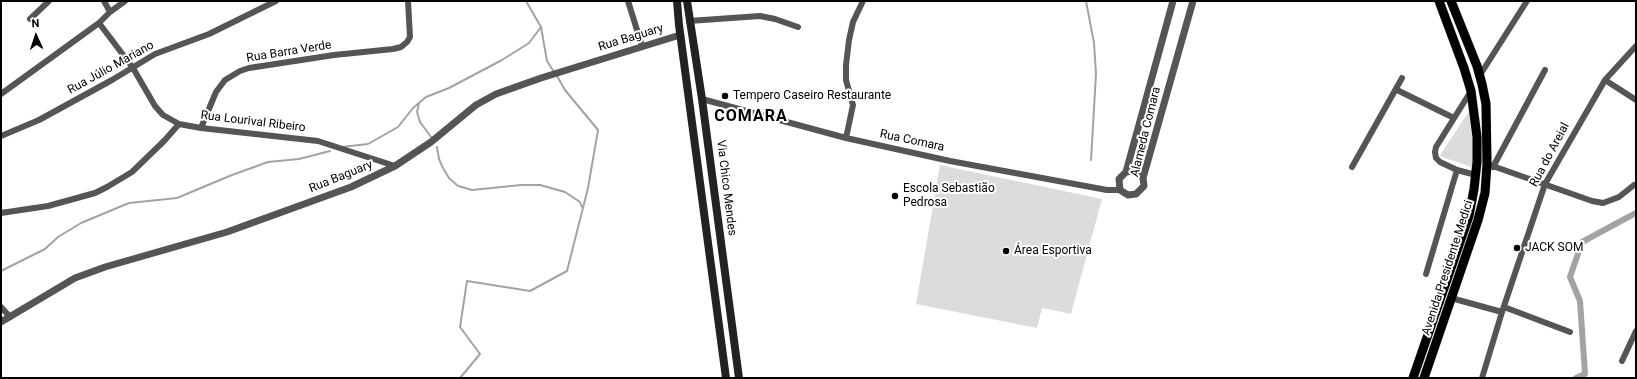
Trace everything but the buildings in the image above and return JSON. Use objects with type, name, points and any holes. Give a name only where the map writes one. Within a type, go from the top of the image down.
[{"type":"main road","name":"Via Chico Mendes","points":[[677,1],[680,35],[726,378]]},
{"type":"main road","name":"Via Chico Mendes","points":[[687,1],[702,99],[739,378]]},
{"type":"main road","name":"Avenida Presidente Medici","points":[[1413,378],[1468,216],[1476,175],[1477,137],[1471,91],[1439,1]]},
{"type":"main road","name":"Avenida Presidente Medici","points":[[1424,378],[1478,220],[1490,166],[1486,104],[1480,75],[1451,1]]},
{"type":"street","points":[[30,19],[49,1]]},
{"type":"street","points":[[104,1],[110,12]]},
{"type":"street","points":[[1,94],[99,23],[110,12],[125,1]]},
{"type":"street","name":"Rua Júlio Mariano","points":[[1,135],[39,120],[133,68],[155,54],[209,34],[276,1]]},
{"type":"street","name":"Rua Barra Verde","points":[[201,128],[216,92],[225,80],[240,71],[249,68],[334,55],[389,50],[401,47],[409,40],[408,1]]},
{"type":"street","points":[[628,1],[642,46]]},
{"type":"street","points":[[846,138],[853,106],[846,80],[848,46],[853,22],[863,1]]},
{"type":"street","name":"Alameda Comara","points":[[1173,1],[1126,172],[1119,179],[1118,187],[1128,195],[1136,194],[1142,189],[1144,182],[1143,178],[1193,1]]},
{"type":"street","points":[[1480,75],[1527,1]]},
{"type":"street","points":[[690,21],[760,16],[775,19],[798,27]]},
{"type":"street","name":"Rua Lourival Ribeiro","points":[[99,23],[133,68],[155,106],[162,115],[179,124],[201,128],[318,141],[395,166]]},
{"type":"street","name":"Rua Baguary","points":[[1,322],[75,278],[105,267],[227,232],[351,187],[395,166],[431,142],[476,105],[496,94],[541,78],[680,35]]},
{"type":"street","name":"Rua do Areial","points":[[1482,378],[1545,184],[1605,80],[1636,46]]},
{"type":"street","points":[[1545,70],[1490,166],[1592,201],[1603,203],[1619,197],[1634,185]]},
{"type":"street","points":[[1352,167],[1397,90],[1402,78]]},
{"type":"street","points":[[1605,80],[1636,100]]},
{"type":"street","points":[[1397,90],[1454,118]]},
{"type":"street","points":[[1471,91],[1436,147],[1435,152],[1436,158],[1440,162],[1457,170],[1476,175]]},
{"type":"street","name":"Rua Comara","points":[[702,99],[846,138],[950,160],[1107,190],[1120,190]]},
{"type":"street","points":[[1,213],[48,206],[95,193],[132,172],[179,124]]},
{"type":"street","points":[[1426,274],[1457,170]]},
{"type":"street","points":[[1126,172],[1134,171],[1143,178]]},
{"type":"street","points":[[1451,298],[1503,310],[1570,332]]},
{"type":"street","points":[[1,307],[10,317]]},
{"type":"street","points":[[1622,361],[1636,331]]},
{"type":"shaded area","points":[[1470,110],[1473,120],[1474,168],[1440,155]]},
{"type":"shaded area","name":"Área Esportiva","points":[[940,165],[1102,199],[1071,314],[1042,308],[1037,328],[916,304]]},
{"type":"waterway","points":[[526,1],[541,27],[547,61],[554,72]]},
{"type":"waterway","points":[[1086,1],[1094,43],[1096,74],[1091,160]]},
{"type":"waterway","points":[[342,147],[368,144],[398,127],[413,108],[426,97],[449,88],[502,60],[529,43],[541,27]]},
{"type":"waterway","points":[[460,378],[480,354],[460,327],[467,281],[530,291],[567,271],[588,188],[598,130],[565,90],[557,76]]},
{"type":"waterway","points":[[419,103],[417,112],[420,122],[431,137]]},
{"type":"waterway","points":[[437,147],[439,159],[443,168],[449,178],[458,186],[472,190],[521,185],[540,185],[565,192],[580,202],[582,207]]},
{"type":"waterway","points":[[1,271],[45,249],[58,237],[81,223],[129,203],[177,198],[268,162],[299,159],[330,151]]},
{"type":"waterway","points":[[1576,378],[1585,374],[1580,301],[1570,277],[1582,242],[1636,213]]},
{"type":"place","name":"Tempero Caseiro Restaurante","points":[[725,96]]},
{"type":"place","name":"Escola Sebastião Pedrosa","points":[[895,196]]},
{"type":"place","name":"JACK SOM","points":[[1517,248]]},
{"type":"place","name":"Área Esportiva","points":[[1006,251]]},
{"type":"district","name":"COMARA","points":[[751,117]]}]
